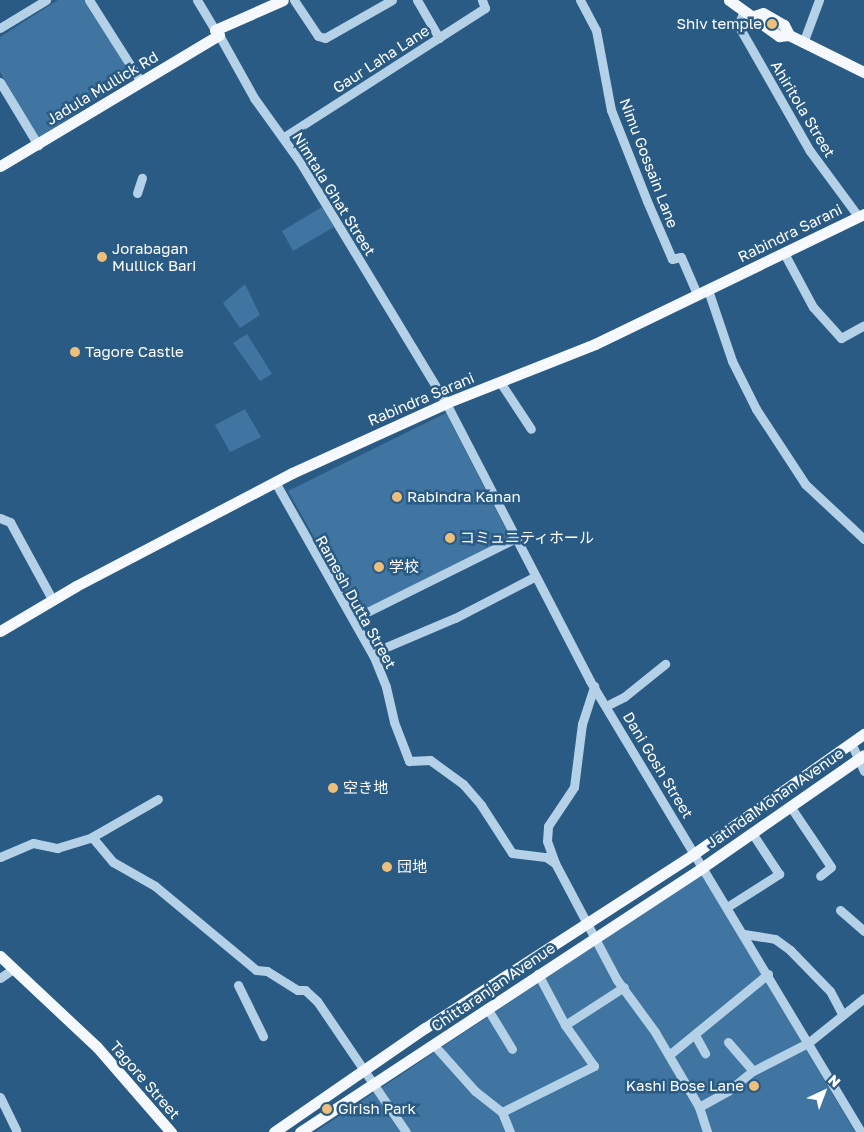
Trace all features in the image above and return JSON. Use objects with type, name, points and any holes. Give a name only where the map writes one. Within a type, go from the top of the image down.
[{"type":"main road","name":"Jadula Mullick Rd","points":[[0,166],[141,82],[217,32],[283,0]]},
{"type":"main road","points":[[729,0],[749,13],[758,23],[779,36],[789,35],[864,72]]},
{"type":"main road","name":"Rabindra Sarani","points":[[0,631],[52,599],[275,482],[446,403],[587,348],[861,215]]},
{"type":"main road","points":[[274,1132],[586,922],[695,853],[864,734]]},
{"type":"main road","name":"Jatinda Mohan Avenue","points":[[703,867],[861,757]]},
{"type":"main road","name":"Chittaranjan Avenue","points":[[300,1132],[703,867]]},
{"type":"main road","name":"Tagore Street","points":[[0,956],[97,1047],[171,1132]]},
{"type":"street","points":[[0,28],[46,0]]},
{"type":"street","points":[[89,0],[141,82]]},
{"type":"street","name":"Nimtala Ghat Street","points":[[197,0],[254,98],[284,137],[446,403]]},
{"type":"street","points":[[294,0],[318,36],[325,38],[392,0]]},
{"type":"street","points":[[417,0],[439,38]]},
{"type":"street","name":"Gaur Laha Lane","points":[[284,137],[485,8],[482,0]]},
{"type":"street","name":"Nimu Gossain Lane","points":[[580,0],[596,30],[611,110],[647,201],[672,259],[681,257],[697,294]]},
{"type":"street","points":[[803,42],[819,0]]},
{"type":"street","name":"Ahiritola Street","points":[[749,13],[738,25],[810,151],[861,215]]},
{"type":"street","points":[[0,82],[38,145]]},
{"type":"street","points":[[784,253],[814,307],[841,338],[864,325]]},
{"type":"street","points":[[708,290],[732,361],[756,409],[806,484],[864,539]]},
{"type":"street","points":[[500,382],[531,429]]},
{"type":"street","name":"Dani Gosh Street","points":[[446,403],[514,539],[594,686],[861,1132]]},
{"type":"street","name":"Ramesh Dutta Street","points":[[275,482],[372,654],[386,687],[394,722],[409,761],[430,760],[463,784],[481,805],[512,853],[538,856],[555,863]]},
{"type":"street","points":[[0,518],[10,522],[52,599]]},
{"type":"street","points":[[353,619],[514,539]]},
{"type":"street","points":[[372,654],[455,618],[534,577]]},
{"type":"street","points":[[606,706],[624,696],[665,664]]},
{"type":"street","points":[[594,686],[582,724],[574,787],[548,826],[547,841],[555,863],[595,938],[699,1107],[707,1132]]},
{"type":"street","points":[[851,742],[861,757],[864,771]]},
{"type":"street","points":[[0,857],[33,842],[57,848],[92,837],[158,799]]},
{"type":"street","points":[[790,806],[831,867],[820,876]]},
{"type":"street","points":[[727,907],[779,874],[752,833]]},
{"type":"street","points":[[92,837],[113,862],[155,886],[256,970],[267,971],[298,990],[305,990],[317,1001],[406,1132]]},
{"type":"street","points":[[840,910],[864,931]]},
{"type":"street","points":[[744,934],[775,939],[790,950],[830,991],[843,1015]]},
{"type":"street","points":[[0,978],[13,969]]},
{"type":"street","points":[[502,1112],[594,1066],[565,1025],[538,974]]},
{"type":"street","points":[[669,1056],[768,974]]},
{"type":"street","points":[[238,985],[263,1036]]},
{"type":"street","points":[[565,1025],[624,987]]},
{"type":"street","points":[[699,1107],[728,1091],[753,1070],[808,1043],[864,998]]},
{"type":"street","points":[[487,1008],[512,1049]]},
{"type":"street","points":[[695,1035],[705,1053]]},
{"type":"street","points":[[728,1042],[753,1070]]},
{"type":"street","points":[[433,1044],[475,1091],[502,1112],[510,1132]]},
{"type":"street","points":[[0,1098],[16,1130]]},
{"type":"shaded area","points":[[58,0],[95,0],[136,74],[38,138],[0,72],[0,37]]},
{"type":"shaded area","points":[[322,207],[334,227],[293,251],[282,231]]},
{"type":"shaded area","points":[[245,284],[260,315],[240,328],[223,303]]},
{"type":"shaded area","points":[[247,334],[272,374],[260,381],[233,343]]},
{"type":"shaded area","points":[[245,409],[261,437],[230,452],[215,425]]},
{"type":"shaded area","points":[[446,413],[513,543],[359,617],[288,491]]},
{"type":"shaded area","points":[[702,874],[855,1132],[315,1132]]},
{"type":"tram line","points":[[0,632],[33,611],[263,490],[864,218]]},
{"type":"place","name":"Shiv temple","points":[[772,24]]},
{"type":"place","name":"Jorabagan Mullick Bari","points":[[102,257]]},
{"type":"place","name":"Tagore Castle","points":[[75,352]]},
{"type":"place","name":"Rabindra Kanan","points":[[397,497]]},
{"type":"place","name":"コミュニティホール","points":[[450,538]]},
{"type":"place","name":"学校","points":[[379,567]]},
{"type":"place","name":"空き地","points":[[333,788]]},
{"type":"place","name":"団地","points":[[387,867]]},
{"type":"place","name":"Kashi Bose Lane","points":[[754,1086]]},
{"type":"place","name":"Girish Park","points":[[327,1109]]}]
